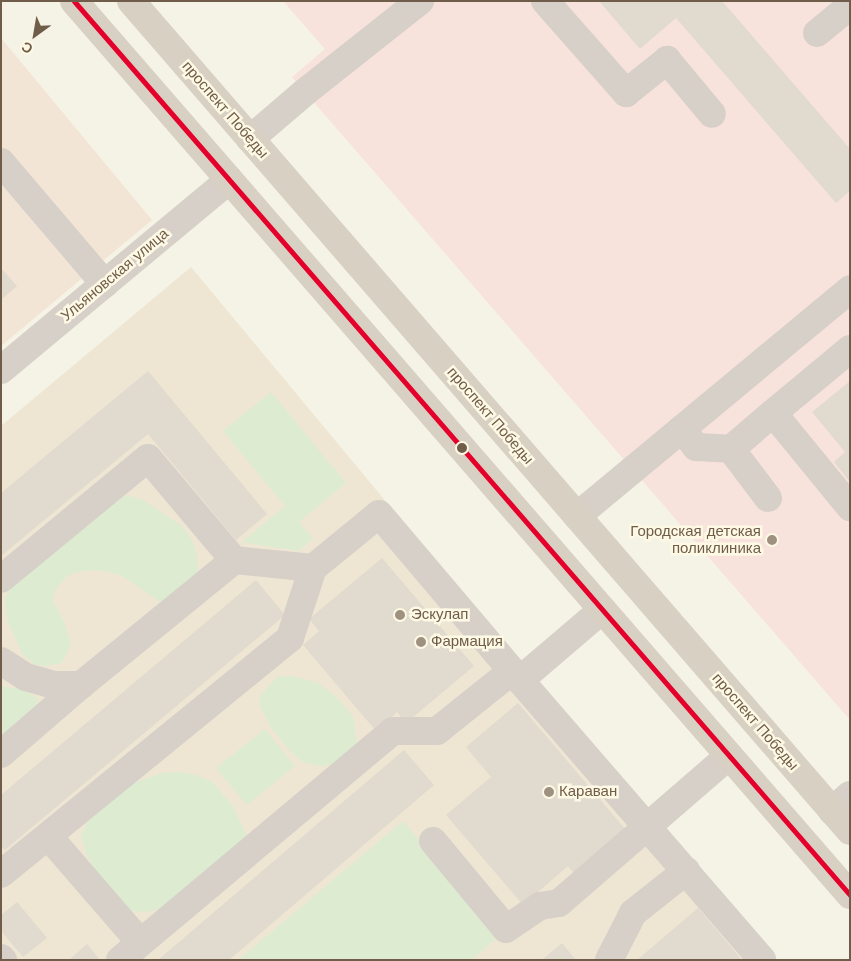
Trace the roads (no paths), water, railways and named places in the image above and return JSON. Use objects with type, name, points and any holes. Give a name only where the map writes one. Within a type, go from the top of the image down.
[{"type":"main road","points":[[74,1],[850,895]]},
{"type":"main road","name":"проспект Победы","points":[[131,1],[577,516],[841,803],[850,831]]},
{"type":"street","points":[[250,139],[305,92],[420,1]]},
{"type":"street","points":[[545,1],[626,93],[666,60],[712,114]]},
{"type":"street","points":[[817,34],[850,6]]},
{"type":"street","points":[[1,162],[105,284]]},
{"type":"street","name":"Ульяновская улица","points":[[1,370],[229,180]]},
{"type":"street","points":[[577,516],[850,289]]},
{"type":"street","points":[[682,429],[696,447],[731,449],[850,349]]},
{"type":"street","points":[[774,413],[850,507]]},
{"type":"street","points":[[731,449],[768,498]]},
{"type":"street","points":[[1,579],[148,458],[234,560],[313,568]]},
{"type":"street","points":[[1,874],[290,638],[313,568],[379,514],[516,676],[762,960]]},
{"type":"street","points":[[1,754],[81,685],[234,560]]},
{"type":"street","points":[[120,960],[393,731],[436,731],[516,676],[602,610]]},
{"type":"street","points":[[1,661],[26,677],[54,685],[81,685]]},
{"type":"street","points":[[433,841],[506,929],[540,906],[559,902],[729,756]]},
{"type":"street","points":[[48,837],[140,942]]},
{"type":"street","points":[[608,960],[633,913],[686,871]]},
{"type":"place","name":"Городская детская поликлиника","points":[[772,540]]},
{"type":"place","name":"Эскулап","points":[[400,615]]},
{"type":"place","name":"Фармация","points":[[421,642]]},
{"type":"place","name":"Караван","points":[[549,792]]}]
